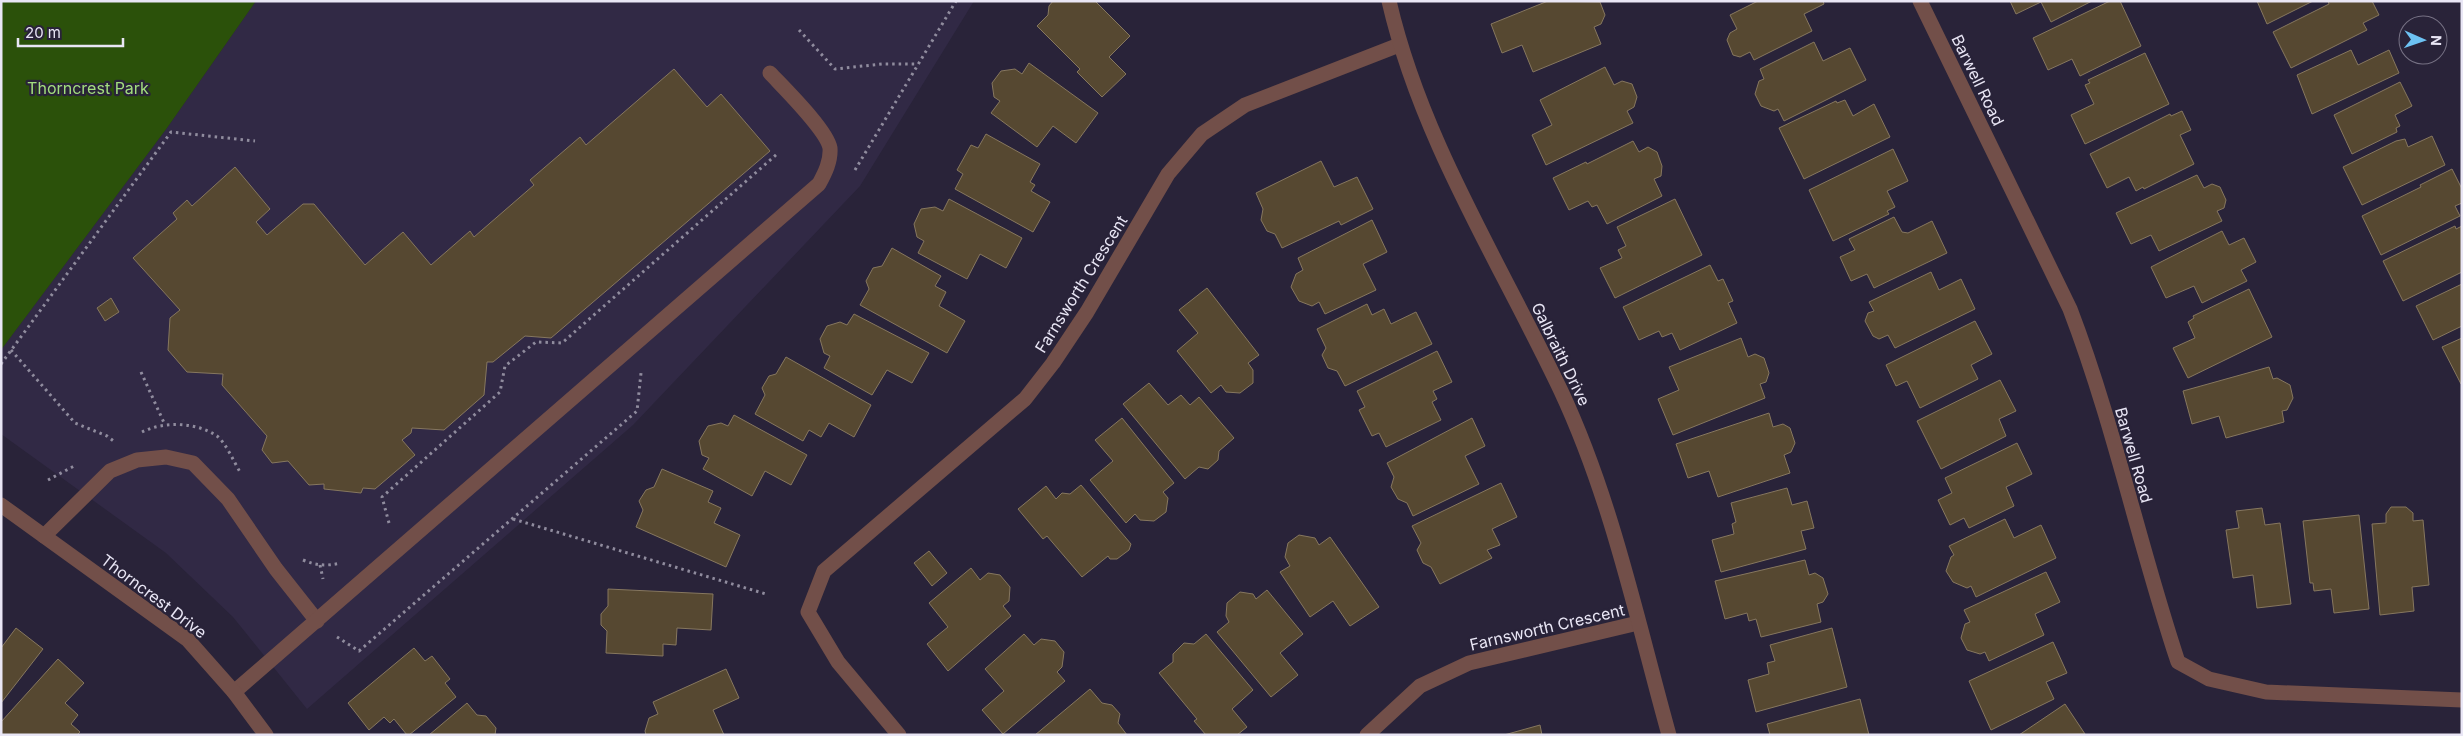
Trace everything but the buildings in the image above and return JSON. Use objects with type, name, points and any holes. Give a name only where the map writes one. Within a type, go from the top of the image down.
[{"type":"street","name":"Galbraith Drive","points":[[1389,1],[1399,45],[1439,145],[1562,392],[1592,465],[1669,735]]},
{"type":"street","name":"Barwell Road","points":[[1920,1],[2070,310],[2088,358],[2160,608],[2178,662],[2209,679],[2266,692],[2462,700]]},
{"type":"street","name":"Farnsworth Crescent","points":[[899,735],[838,662],[808,612],[824,571],[1025,398],[1053,363],[1088,312],[1168,174],[1202,134],[1245,105],[1399,45]]},
{"type":"street","points":[[234,692],[819,184],[828,168],[830,147],[818,126],[770,73]]},
{"type":"street","points":[[44,536],[110,471],[137,460],[166,457],[193,463],[228,499],[276,569],[317,621]]},
{"type":"street","name":"Thorncrest Drive","points":[[1,505],[188,640],[234,692],[266,735]]},
{"type":"street","name":"Farnsworth Crescent","points":[[1367,735],[1420,686],[1469,663],[1638,623]]},
{"type":"path","points":[[819,184],[853,173],[956,1]]},
{"type":"path","points":[[799,30],[835,69],[882,64],[919,64]]},
{"type":"path","points":[[1,364],[170,132],[255,141]]},
{"type":"path","points":[[383,528],[390,522],[382,497],[468,423],[500,392],[505,366],[536,342],[562,343],[778,154]]},
{"type":"path","points":[[11,350],[75,424],[107,436],[117,443],[108,448]]},
{"type":"path","points":[[332,641],[337,637],[360,651],[637,411],[641,373],[648,366]]},
{"type":"path","points":[[141,372],[165,425]]},
{"type":"path","points":[[140,432],[165,425],[196,427],[218,437],[243,476]]},
{"type":"path","points":[[48,480],[83,462]]},
{"type":"path","points":[[513,518],[766,594]]},
{"type":"path","points":[[298,557],[320,565],[343,563]]},
{"type":"shaded area","points":[[256,1],[974,1],[860,186],[633,425],[307,709],[233,617],[166,553],[1,434],[1,350],[167,128]]},
{"type":"green space","name":"Thorncrest Park","points":[[1,1],[256,1],[167,128],[1,350]]}]
